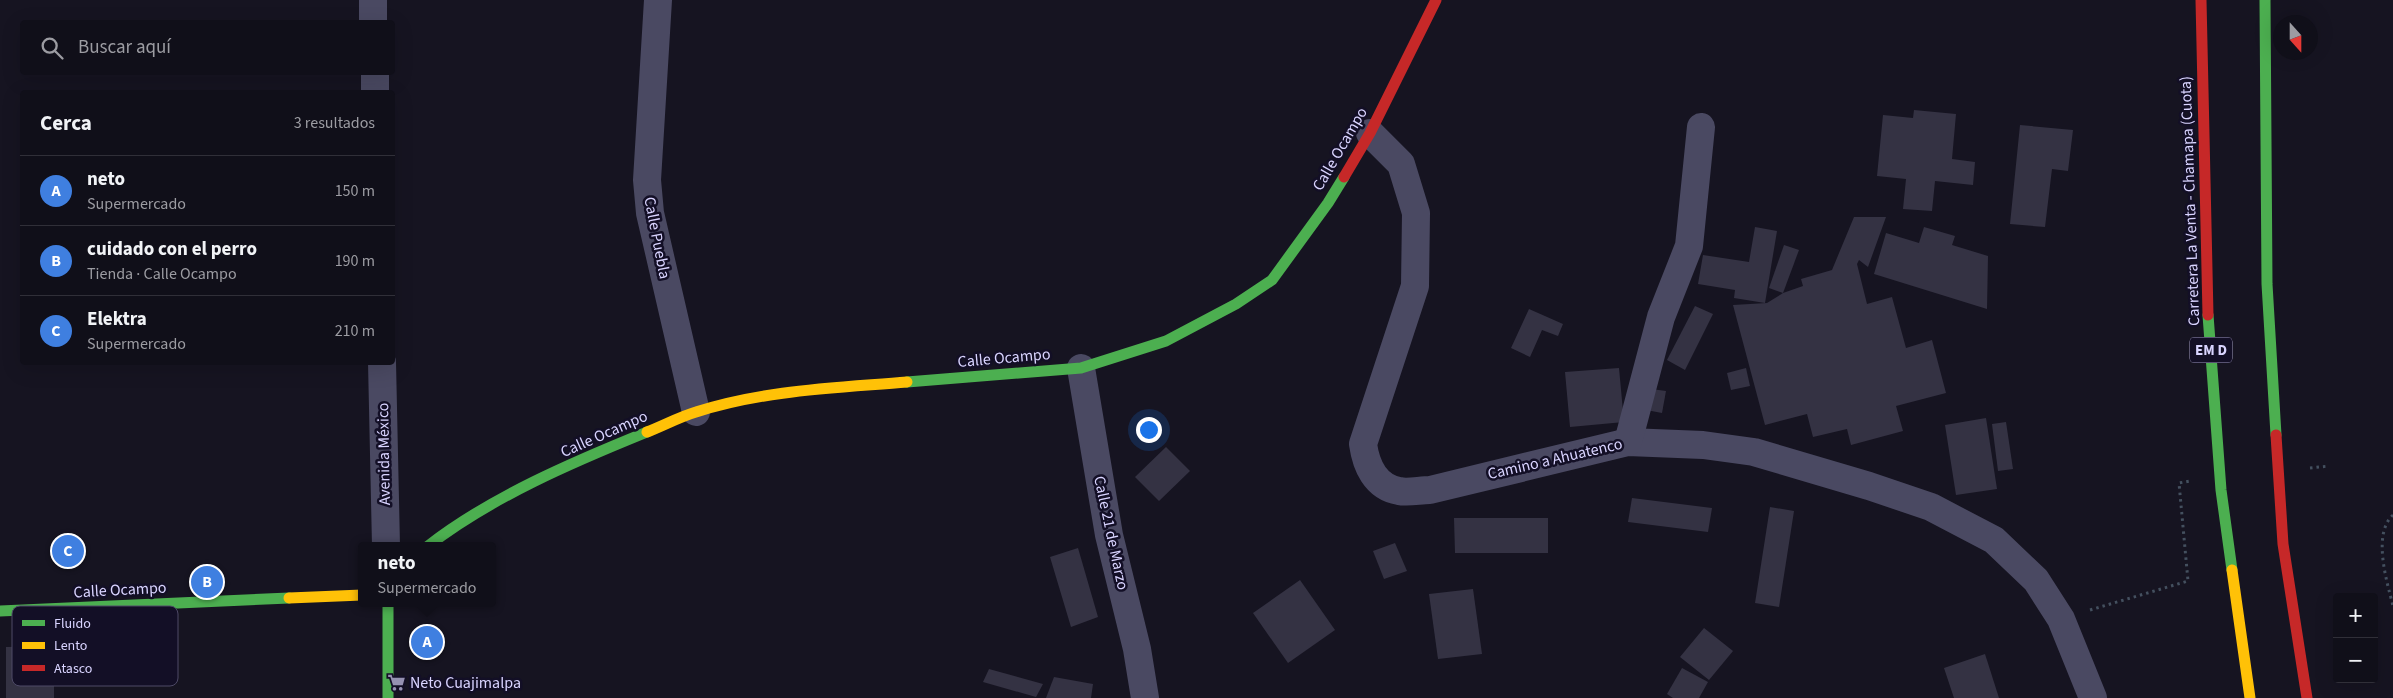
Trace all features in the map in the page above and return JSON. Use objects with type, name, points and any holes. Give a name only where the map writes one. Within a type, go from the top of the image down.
[{"type":"main road","name":"Calle Ocampo","points":[[433,542],[455,525],[518,491],[613,446],[696,412],[752,398],[790,392],[1080,368],[1166,341],[1236,304],[1272,280],[1328,202],[1370,133],[1436,0]]},
{"type":"main road","name":"Carretera La Venta - Chamapa (Cuota)","points":[[2201,0],[2209,319],[2221,490],[2250,698]]},
{"type":"main road","points":[[2265,0],[2267,284],[2282,535],[2306,698]]},
{"type":"main road","name":"Calle Ocampo","points":[[128,606],[358,595]]},
{"type":"main road","points":[[388,607],[388,698]]},
{"type":"street","points":[[373,0],[373,20]]},
{"type":"street","name":"Calle Puebla","points":[[658,0],[647,180],[650,213],[696,412]]},
{"type":"street","points":[[374,75],[375,90]]},
{"type":"street","points":[[1628,442],[1661,317],[1690,246],[1702,127]]},
{"type":"street","name":"Camino a Ahuatenco","points":[[1370,133],[1400,164],[1416,214],[1415,286],[1363,444],[1365,462],[1373,475],[1388,488],[1400,492],[1430,490],[1628,442],[1703,445],[1754,452],[1869,486],[1931,507],[1994,540],[2036,580],[2061,619],[2093,698]]},
{"type":"street","name":"Avenida México","points":[[382,365],[386,542]]},
{"type":"street","name":"Calle 21 de Marzo","points":[[1080,368],[1109,535],[1137,649],[1145,698]]},
{"type":"path","points":[[2061,619],[2188,580],[2179,483]]},
{"type":"path","points":[[2393,515],[2382,539],[2384,568],[2393,606]]},
{"type":"building","points":[[1914,110],[1956,114],[1952,159],[1975,162],[1973,185],[1935,181],[1932,211],[1903,209],[1906,179],[1877,176],[1883,115],[1913,118]]},
{"type":"building","points":[[2020,125],[2073,130],[2068,171],[2052,169],[2045,227],[2010,224]]},
{"type":"building","points":[[1854,217],[1886,217],[1868,267],[1859,260],[1857,264],[1867,304],[1892,297],[1906,348],[1932,340],[1946,393],[1896,406],[1903,431],[1851,445],[1847,429],[1813,437],[1807,414],[1765,425],[1733,305],[1767,303],[1783,293],[1803,286],[1801,279],[1832,270]]},
{"type":"building","points":[[1755,227],[1777,231],[1765,303],[1734,298],[1735,290],[1698,284],[1703,255],[1749,262]]},
{"type":"building","points":[[1924,227],[1955,236],[1952,245],[1988,256],[1987,309],[1874,274],[1886,233],[1919,243]]},
{"type":"building","points":[[1784,245],[1799,250],[1783,293],[1769,288]]},
{"type":"building","points":[[1695,306],[1713,314],[1685,370],[1667,360]]},
{"type":"building","points":[[1529,309],[1563,324],[1558,336],[1542,330],[1530,357],[1511,348]]},
{"type":"building","points":[[1619,368],[1624,422],[1570,427],[1565,372]]},
{"type":"building","points":[[1746,368],[1750,386],[1731,390],[1727,373]]},
{"type":"building","points":[[1644,388],[1666,391],[1662,413],[1641,409]]},
{"type":"building","points":[[1986,418],[1997,489],[1956,495],[1945,425]]},
{"type":"building","points":[[2006,422],[2013,469],[1998,471],[1992,424]]},
{"type":"building","points":[[1166,447],[1190,471],[1159,501],[1135,477]]},
{"type":"building","points":[[1632,498],[1712,508],[1708,532],[1628,522]]},
{"type":"building","points":[[1770,507],[1794,511],[1779,607],[1755,603]]},
{"type":"building","points":[[1454,518],[1548,518],[1548,553],[1455,553]]},
{"type":"building","points":[[1395,543],[1407,571],[1384,579],[1373,551]]},
{"type":"building","points":[[1078,548],[1098,617],[1071,627],[1050,557]]},
{"type":"building","points":[[1300,580],[1335,630],[1288,663],[1253,613]]},
{"type":"building","points":[[1473,589],[1482,654],[1438,659],[1429,594]]},
{"type":"building","points":[[1704,628],[1733,651],[1709,680],[1680,657]]},
{"type":"building","points":[[6,647],[12,647],[12,686],[54,686],[54,698],[6,698]]},
{"type":"building","points":[[1985,654],[1999,698],[1954,698],[1944,668]]},
{"type":"building","points":[[1682,668],[1708,682],[1699,698],[1673,698],[1667,694]]},
{"type":"building","points":[[989,669],[1043,684],[1036,697],[983,682]]},
{"type":"building","points":[[1054,677],[1093,684],[1091,698],[1046,698]]},
{"type":"traffic: fast","points":[[2265,0],[2267,284],[2276,435]]},
{"type":"traffic: fast","points":[[907,382],[1081,368],[1166,341],[1236,304],[1272,280],[1328,203],[1344,177]]},
{"type":"traffic: fast","points":[[2208,315],[2221,490],[2232,570]]},
{"type":"traffic: fast","points":[[433,542],[452,528],[505,496],[562,468],[647,432]]},
{"type":"traffic: fast","points":[[111,606],[289,598]]},
{"type":"traffic: fast","points":[[388,607],[388,698]]},
{"type":"traffic: fast","points":[[0,611],[12,610]]},
{"type":"traffic: slow","points":[[647,432],[690,414],[748,399],[827,388],[907,382]]},
{"type":"traffic: slow","points":[[2232,570],[2250,698]]},
{"type":"traffic: slow","points":[[289,598],[358,595]]},
{"type":"traffic: jam","points":[[1344,177],[1370,133],[1436,0]]},
{"type":"traffic: jam","points":[[2201,0],[2208,315]]},
{"type":"traffic: jam","points":[[2276,435],[2283,544],[2307,698]]},
{"type":"place","name":"Elektra","points":[[68,551]]},
{"type":"place","name":"cuidado con el perro","points":[[207,582]]},
{"type":"place","name":"neto","points":[[427,642]]},
{"type":"place","name":"Neto Cuajimalpa","points":[[396,683]]}]
